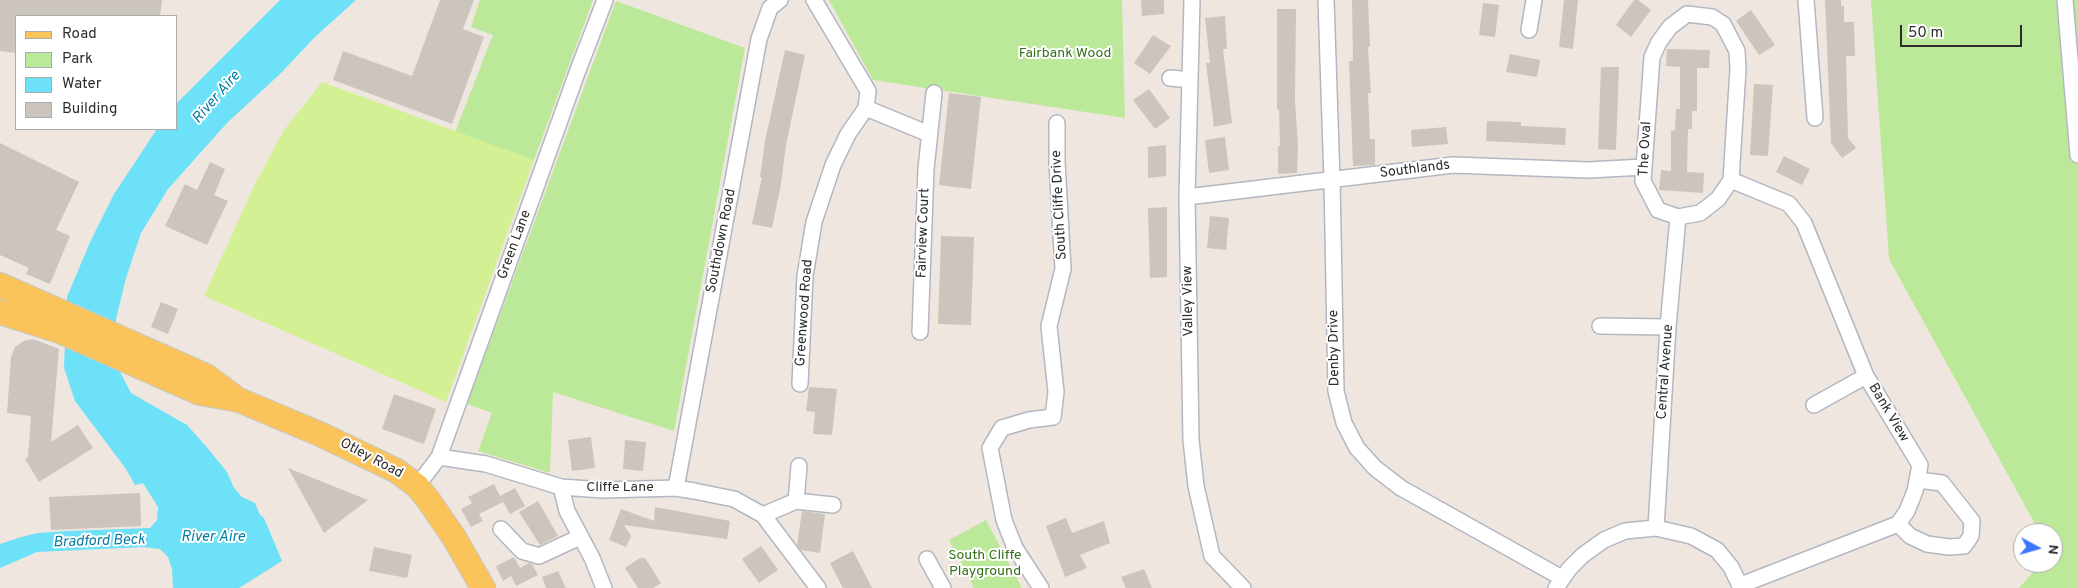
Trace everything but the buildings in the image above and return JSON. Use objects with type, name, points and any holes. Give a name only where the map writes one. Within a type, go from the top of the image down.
[{"type":"main road","name":"Otley Road","points":[[0,285],[63,322],[143,358],[200,392],[238,400],[366,454],[397,471],[417,486],[455,539],[483,588]]},
{"type":"main road","name":"Otley Road","points":[[0,313],[63,322]]},
{"type":"street","name":"Green Lane","points":[[417,486],[439,457],[574,79],[605,0]]},
{"type":"street","name":"Southdown Road","points":[[676,488],[759,38],[770,8],[780,0]]},
{"type":"street","points":[[814,0],[868,91],[866,108],[929,134]]},
{"type":"street","name":"Valley View","points":[[1192,0],[1187,197],[1191,440],[1196,486],[1212,556],[1243,588]]},
{"type":"street","name":"Denby Drive","points":[[1326,0],[1336,391],[1344,423],[1357,448],[1375,468],[1401,488],[1559,583]]},
{"type":"street","points":[[1530,30],[1534,0]]},
{"type":"street","points":[[1806,0],[1816,118]]},
{"type":"street","points":[[2065,0],[2078,155]]},
{"type":"street","name":"The Oval","points":[[1678,217],[1658,210],[1643,181],[1652,57],[1659,42],[1670,27],[1696,7],[1723,24],[1737,51],[1738,68],[1731,180]]},
{"type":"street","points":[[1170,78],[1190,80]]},
{"type":"street","name":"Fairview Court","points":[[920,332],[926,169],[934,92]]},
{"type":"street","name":"Greenwood Road","points":[[800,384],[805,276],[814,222],[833,166],[848,134],[866,108]]},
{"type":"street","name":"South Cliffe Drive","points":[[1041,588],[1015,548],[1004,520],[990,448],[1002,428],[1029,420],[1053,418],[1056,392],[1049,326],[1063,269],[1056,162],[1057,122]]},
{"type":"street","name":"Southlands","points":[[1187,197],[1453,165],[1588,170],[1644,167]]},
{"type":"street","points":[[1678,217],[1700,212],[1718,199],[1731,180]]},
{"type":"street","name":"Bank View","points":[[1731,180],[1789,204],[1804,223],[1866,376],[1920,465],[1918,480],[1907,511],[1898,524]]},
{"type":"street","name":"Central Avenue","points":[[1656,528],[1668,327],[1678,217]]},
{"type":"street","points":[[1600,326],[1668,327]]},
{"type":"street","points":[[1814,405],[1866,376]]},
{"type":"street","name":"Cliffe Lane","points":[[439,457],[486,464],[561,487],[603,490],[676,488],[734,499],[763,515]]},
{"type":"street","points":[[796,501],[799,466]]},
{"type":"street","points":[[1559,583],[1583,554],[1604,540],[1625,531],[1656,528],[1692,536],[1717,550],[1731,566],[1741,587],[1898,524],[1910,536],[1927,544],[1949,548],[1964,546],[1971,536],[1972,522],[1942,483],[1918,480]]},
{"type":"street","points":[[561,487],[567,511],[592,558],[604,588]]},
{"type":"street","points":[[818,588],[763,515],[796,501],[833,504]]},
{"type":"street","points":[[501,529],[522,552],[539,556],[580,537]]},
{"type":"street","points":[[927,559],[943,588]]},
{"type":"green space","points":[[480,0],[593,0],[534,160],[455,132],[493,35],[471,27]]},
{"type":"green space","name":"Fairbank Wood","points":[[829,0],[1122,0],[1125,118],[873,80]]},
{"type":"green space","points":[[1871,0],[2078,0],[2078,588],[2019,588],[2032,573],[2063,573],[2063,523],[2034,523],[1889,259]]},
{"type":"green space","points":[[616,1],[745,48],[674,431],[553,392],[550,473],[478,451],[492,413],[467,404]]},
{"type":"green space","points":[[322,82],[534,160],[446,402],[204,296],[254,186],[284,130]]},
{"type":"green space","name":"South Cliffe Playground","points":[[986,520],[1022,588],[974,588],[949,540]]},
{"type":"water","name":"River Aire","points":[[280,0],[356,0],[315,37],[281,73],[227,123],[168,189],[141,233],[126,278],[116,319],[116,364],[131,393],[187,425],[205,445],[227,472],[234,488],[242,497],[255,503],[260,515],[264,518],[282,561],[239,588],[173,588],[172,569],[168,557],[160,549],[143,547],[37,552],[0,568],[0,544],[18,538],[37,533],[150,528],[157,520],[158,507],[143,483],[135,485],[126,469],[75,401],[64,368],[67,297],[90,242],[114,194],[156,130],[178,130],[178,102]]},
{"type":"water label","name":"Bradford Beck","points":[[99,542]]}]
